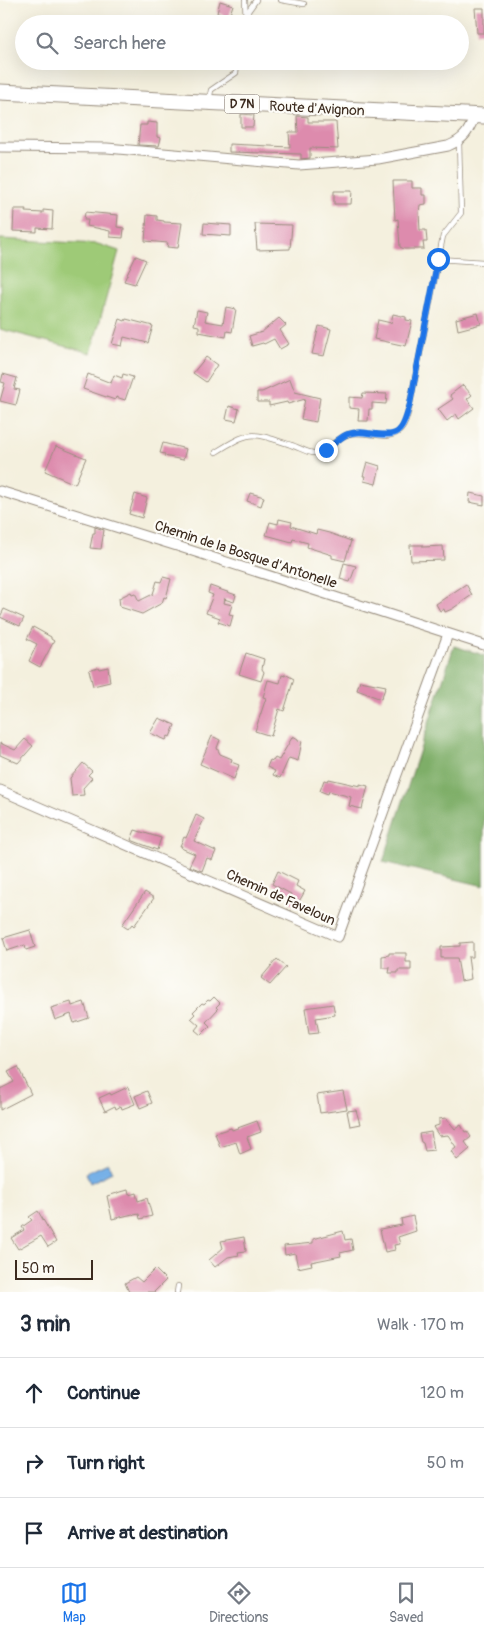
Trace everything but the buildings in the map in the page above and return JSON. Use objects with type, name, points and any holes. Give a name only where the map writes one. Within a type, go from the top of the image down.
[{"type":"main road","name":"Route d'Avignon","points":[[0,92],[479,116]]},
{"type":"street","points":[[0,147],[106,148],[299,165],[378,159],[448,146],[459,142],[479,116]]},
{"type":"street","name":"Chemin de la Bosque d'Antonelle","points":[[0,491],[484,645]]},
{"type":"street","name":"Chemin de Faveloun","points":[[0,790],[338,937],[448,634]]},
{"type":"lane","points":[[245,15],[246,0]]},
{"type":"lane","points":[[246,15],[256,0]]},
{"type":"lane","points":[[281,0],[304,4]]},
{"type":"lane","points":[[208,102],[211,90],[236,73],[236,70]]},
{"type":"lane","points":[[216,452],[238,438],[248,435],[261,435],[314,453],[326,450],[348,434],[363,432],[389,436],[399,432],[405,422],[410,404],[443,236],[461,213],[459,142]]},
{"type":"lane","points":[[438,259],[484,262]]},
{"type":"lane","points":[[177,1292],[178,1286]]},
{"type":"green space","points":[[0,239],[98,244],[119,251],[91,353],[0,329]]},
{"type":"green space","points":[[454,646],[484,655],[484,886],[383,862]]},
{"type":"water","points":[[108,1163],[112,1172],[90,1183],[86,1173]]},
{"type":"route","points":[[326,450],[348,434],[363,432],[389,436],[399,432],[405,422],[438,259]]}]
